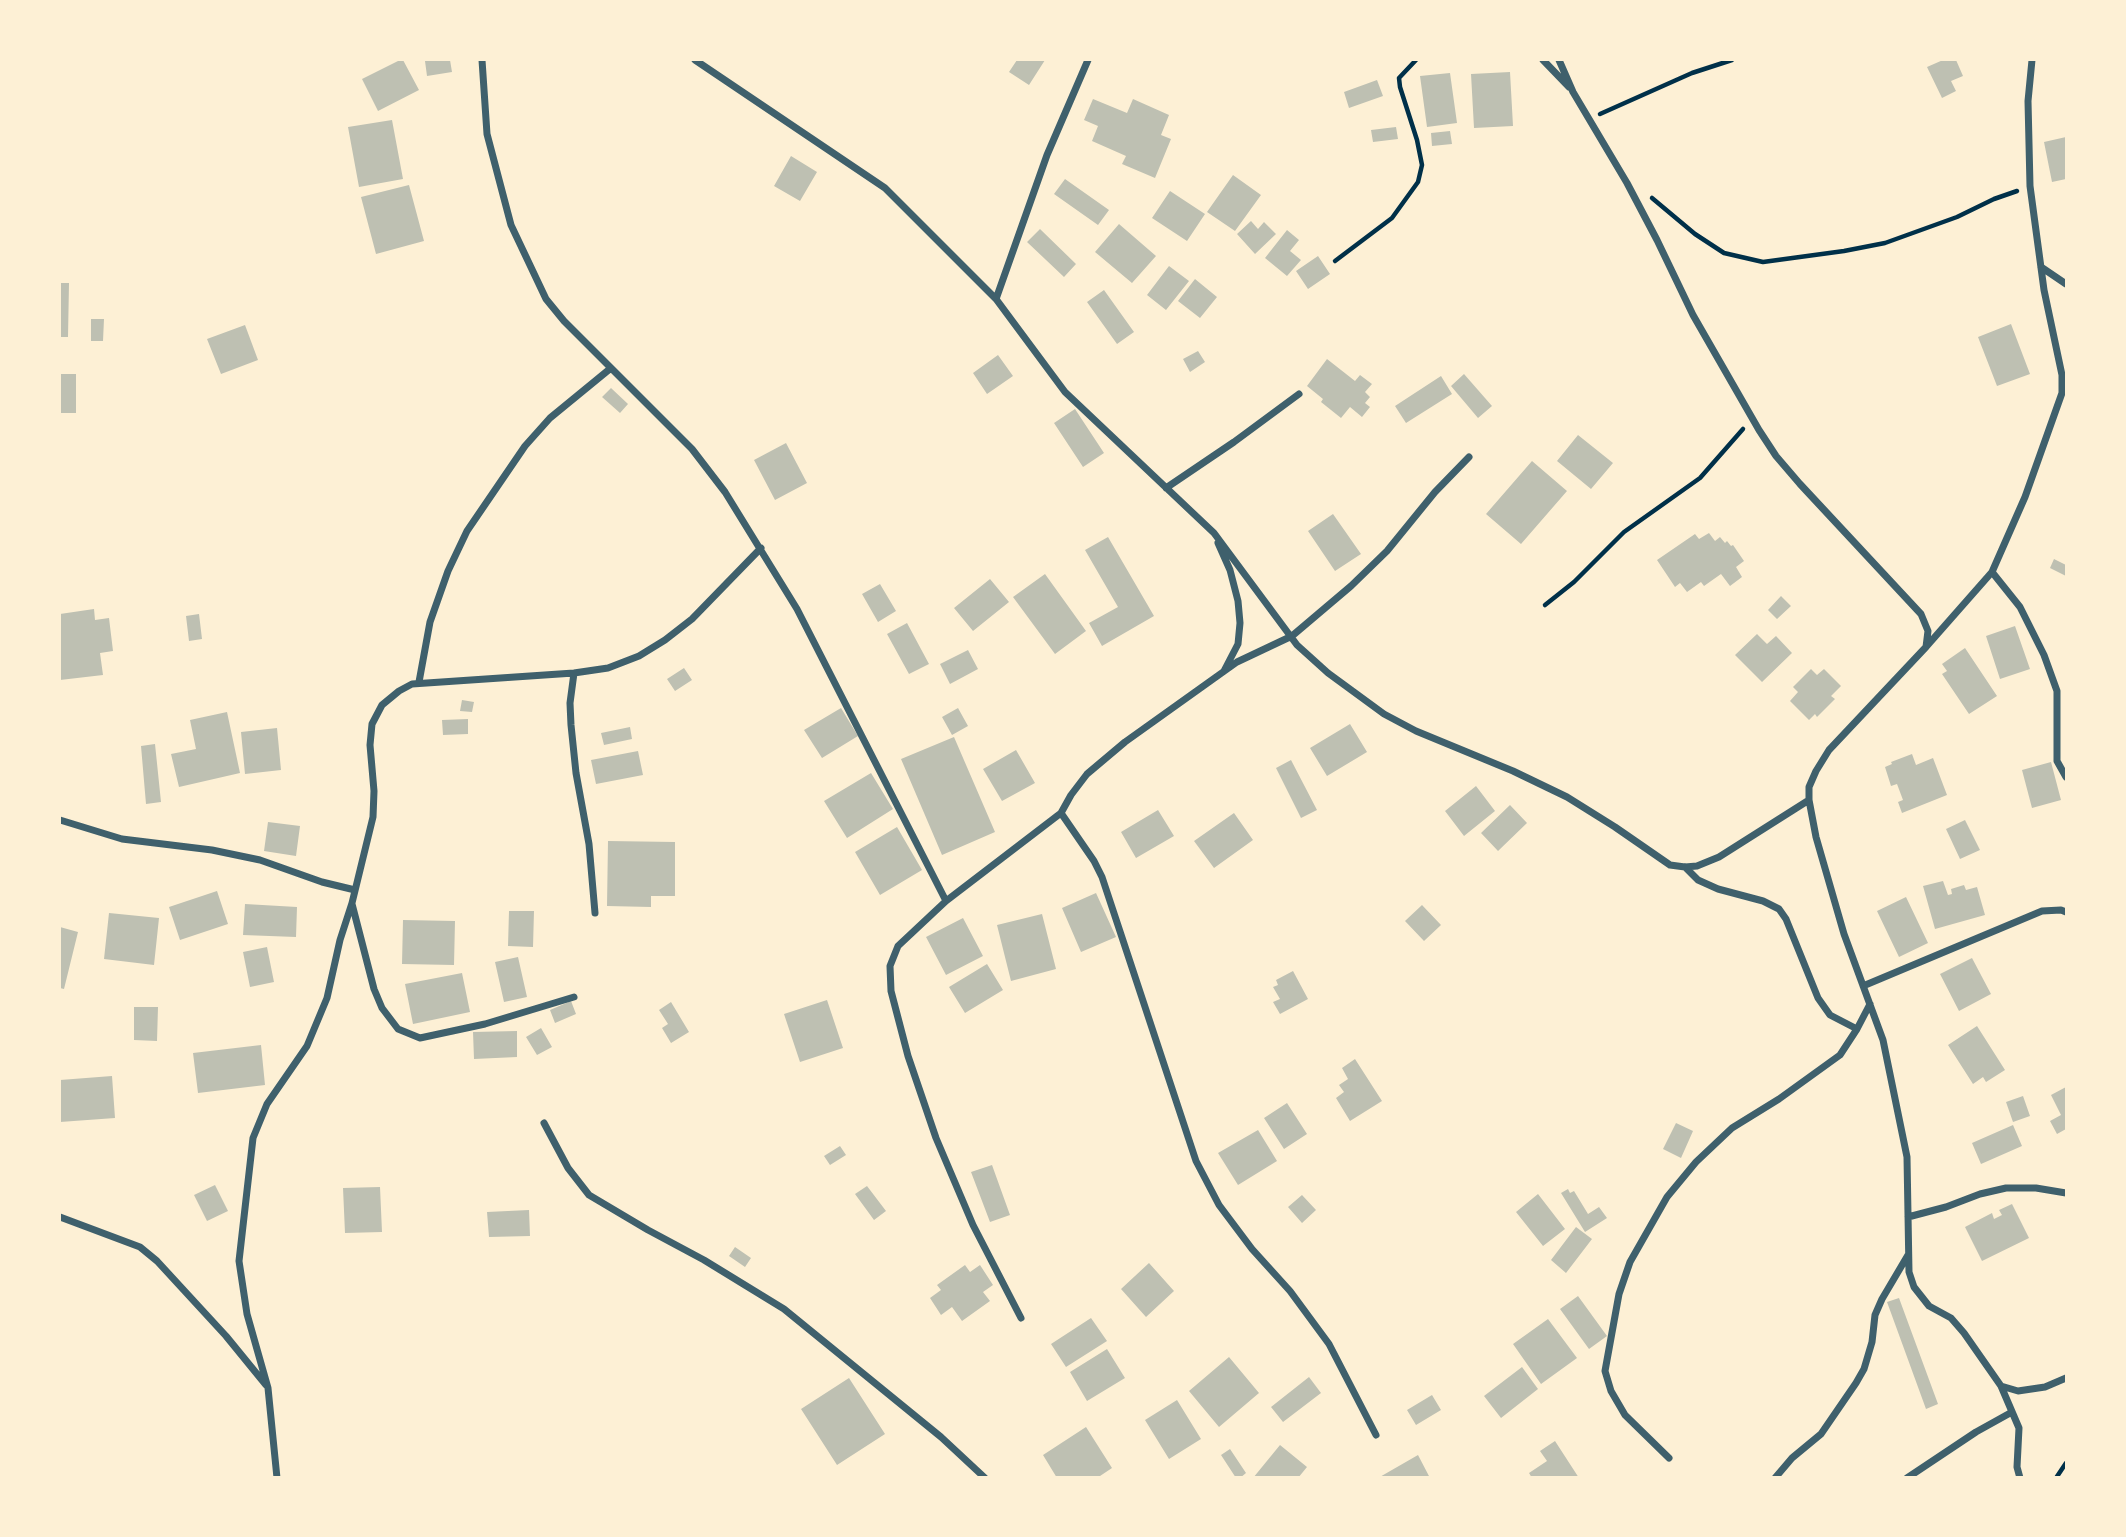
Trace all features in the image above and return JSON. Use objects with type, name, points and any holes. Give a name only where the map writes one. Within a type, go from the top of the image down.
[{"type":"street","points":[[482,60],[487,134],[511,225],[546,299],[564,321],[692,449],[725,492],[797,609],[946,901]]},
{"type":"street","points":[[695,60],[885,188],[996,299],[1065,392],[1214,533],[1297,645],[1328,673],[1384,714],[1416,731],[1513,771],[1567,797],[1670,865],[1697,866],[1718,857],[1809,800]]},
{"type":"street","points":[[996,299],[1047,155],[1088,60]]},
{"type":"street","points":[[1543,60],[1573,92]]},
{"type":"street","points":[[1559,60],[1573,92],[1627,183],[1693,315],[1752,418],[1776,456],[1921,614],[1928,631],[1926,647]]},
{"type":"street","points":[[2020,1478],[2017,1467],[2020,1428],[2001,1386],[1951,1318],[1929,1306],[1914,1287],[1909,1272],[1907,1157],[1883,1041],[1837,910],[1816,837],[1809,800],[1816,771],[1829,750],[1992,572],[2025,497],[2062,393],[2062,375],[2043,290],[2029,186],[2028,101],[2032,60]]},
{"type":"street","points":[[2041,267],[2067,284]]},
{"type":"street","points":[[419,682],[430,622],[448,571],[467,531],[525,446],[550,418],[611,368]]},
{"type":"street","points":[[1166,488],[1299,394]]},
{"type":"street","points":[[1021,1318],[973,1225],[936,1138],[908,1056],[891,991],[890,966],[898,946],[946,901],[1061,813],[1087,774],[1125,742],[1237,662],[1292,636],[1387,551],[1435,492],[1469,457]]},
{"type":"street","points":[[1214,533],[1230,570],[1238,601],[1240,623],[1238,644],[1223,673]]},
{"type":"street","points":[[277,1478],[268,1388],[247,1314],[239,1261],[253,1138],[267,1104],[307,1046],[327,998],[373,817],[370,745],[372,724],[382,705],[399,691],[419,682],[574,673],[608,668],[639,656],[692,619],[761,548]]},
{"type":"street","points":[[1992,572],[2020,607],[2049,667],[2057,691],[2057,761],[2067,777]]},
{"type":"street","points":[[574,673],[570,703],[571,725],[576,773],[589,844],[596,913]]},
{"type":"street","points":[[1061,813],[1102,877],[1196,1161],[1219,1205],[1252,1249],[1290,1291],[1329,1344],[1376,1435]]},
{"type":"street","points":[[60,820],[122,839],[212,850],[260,860],[322,882],[355,890]]},
{"type":"street","points":[[1685,867],[1698,880],[1718,889],[1763,901],[1779,909],[1786,919],[1818,998],[1830,1015],[1857,1029]]},
{"type":"street","points":[[352,904],[374,989],[382,1008],[398,1029],[420,1038],[485,1024],[575,997]]},
{"type":"street","points":[[1863,986],[2042,911],[2067,912]]},
{"type":"street","points":[[1669,1458],[1625,1415],[1611,1391],[1605,1371],[1619,1294],[1630,1262],[1667,1197],[1696,1162],[1732,1128],[1779,1099],[1840,1055],[1870,1004]]},
{"type":"street","points":[[544,1123],[568,1168],[589,1195],[704,1260],[785,1310],[941,1437],[985,1478]]},
{"type":"street","points":[[1908,1217],[1946,1208],[1980,1194],[2006,1188],[2036,1188],[2067,1193]]},
{"type":"street","points":[[60,1217],[140,1247],[157,1261],[219,1328],[268,1388]]},
{"type":"street","points":[[1775,1478],[1792,1458],[1821,1434],[1856,1383],[1872,1342],[1875,1315],[1909,1255]]},
{"type":"street","points":[[2001,1386],[2018,1391],[2045,1387],[2067,1378]]},
{"type":"street","points":[[1907,1478],[1976,1432],[2012,1412]]},
{"type":"path","points":[[1335,261],[1392,218],[1418,182],[1422,165],[1399,78],[1416,60]]},
{"type":"path","points":[[1589,118],[1692,73],[1732,60]]},
{"type":"path","points":[[1627,183],[1655,200],[1695,234],[1724,253],[1763,262],[1885,243],[1957,217],[2029,186]]},
{"type":"path","points":[[1545,605],[1574,582],[1624,533],[1700,478],[1752,418]]},
{"type":"path","points":[[2056,1478],[2067,1462]]},
{"type":"building","points":[[403,60],[419,90],[378,111],[362,79]]},
{"type":"building","points":[[450,60],[452,72],[427,76],[425,61]]},
{"type":"building","points":[[1017,60],[1045,60],[1029,85],[1009,72]]},
{"type":"building","points":[[1943,60],[1956,60],[1963,76],[1951,81],[1956,91],[1942,98],[1927,67]]},
{"type":"building","points":[[1510,72],[1513,126],[1474,128],[1471,74]]},
{"type":"building","points":[[1450,73],[1457,123],[1427,127],[1420,76]]},
{"type":"building","points":[[1377,80],[1383,96],[1349,108],[1344,92]]},
{"type":"building","points":[[1093,99],[1127,113],[1133,99],[1169,115],[1161,135],[1171,139],[1155,178],[1122,164],[1126,156],[1092,141],[1098,126],[1084,120]]},
{"type":"building","points":[[392,120],[403,179],[359,187],[348,127]]},
{"type":"building","points":[[1396,127],[1398,139],[1373,142],[1371,130]]},
{"type":"building","points":[[1450,131],[1452,144],[1432,146],[1431,133]]},
{"type":"building","points":[[2066,137],[2066,179],[2052,182],[2044,142]]},
{"type":"building","points":[[791,156],[817,172],[800,201],[774,186]]},
{"type":"building","points":[[1233,175],[1261,195],[1235,231],[1207,212]]},
{"type":"building","points":[[1065,179],[1109,210],[1098,225],[1054,194]]},
{"type":"building","points":[[409,185],[424,241],[376,254],[361,197]]},
{"type":"building","points":[[1170,191],[1205,214],[1187,241],[1152,218]]},
{"type":"building","points":[[1251,221],[1258,229],[1264,222],[1276,234],[1255,254],[1237,234]]},
{"type":"building","points":[[1119,224],[1156,256],[1132,283],[1095,252]]},
{"type":"building","points":[[1040,229],[1076,264],[1064,277],[1027,242]]},
{"type":"building","points":[[1287,230],[1299,240],[1290,251],[1301,260],[1287,276],[1265,258]]},
{"type":"building","points":[[1318,256],[1330,274],[1308,289],[1296,271]]},
{"type":"building","points":[[1169,266],[1189,281],[1166,310],[1147,295]]},
{"type":"building","points":[[1195,279],[1217,297],[1200,318],[1178,301]]},
{"type":"building","points":[[60,283],[69,283],[68,337],[60,337]]},
{"type":"building","points":[[1104,290],[1134,332],[1117,344],[1087,302]]},
{"type":"building","points":[[91,319],[104,319],[103,341],[91,341]]},
{"type":"building","points":[[2011,324],[2030,374],[1997,386],[1978,337]]},
{"type":"building","points":[[245,325],[258,360],[221,374],[207,339]]},
{"type":"building","points":[[1198,351],[1205,362],[1190,372],[1183,359]]},
{"type":"building","points":[[998,355],[1013,376],[987,394],[973,373]]},
{"type":"building","points":[[1327,359],[1355,381],[1360,375],[1372,384],[1365,392],[1370,397],[1365,403],[1370,407],[1362,417],[1350,407],[1341,418],[1307,386]]},
{"type":"building","points":[[60,374],[76,374],[76,413],[60,413]]},
{"type":"building","points":[[1464,374],[1492,406],[1478,418],[1451,386]]},
{"type":"building","points":[[1441,376],[1452,394],[1406,423],[1395,406]]},
{"type":"building","points":[[611,388],[628,404],[620,413],[602,397]]},
{"type":"building","points":[[1075,409],[1104,453],[1083,467],[1054,423]]},
{"type":"building","points":[[1578,435],[1613,463],[1591,489],[1557,461]]},
{"type":"building","points":[[786,443],[807,483],[775,500],[754,460]]},
{"type":"building","points":[[1532,461],[1567,491],[1521,544],[1486,514]]},
{"type":"building","points":[[1333,514],[1361,554],[1335,571],[1308,531]]},
{"type":"building","points":[[1709,533],[1715,541],[1720,537],[1725,543],[1727,541],[1733,545],[1744,561],[1736,567],[1742,577],[1730,586],[1721,574],[1704,586],[1701,582],[1687,592],[1680,583],[1675,587],[1657,560],[1695,534],[1699,539]]},
{"type":"building","points":[[1108,537],[1154,616],[1102,646],[1089,623],[1118,607],[1085,550]]},
{"type":"building","points":[[2054,559],[2066,565],[2066,576],[2050,568]]},
{"type":"building","points":[[1045,574],[1086,631],[1055,654],[1013,597]]},
{"type":"building","points":[[990,579],[1009,602],[973,631],[954,608]]},
{"type":"building","points":[[880,584],[896,611],[878,622],[862,594]]},
{"type":"building","points":[[1781,596],[1791,606],[1777,619],[1768,610]]},
{"type":"building","points":[[94,609],[95,620],[109,618],[113,651],[100,653],[103,675],[60,680],[60,614]]},
{"type":"building","points":[[199,614],[202,639],[189,641],[186,616]]},
{"type":"building","points":[[907,623],[929,664],[909,674],[887,634]]},
{"type":"building","points":[[2015,626],[2030,669],[2000,679],[1986,636]]},
{"type":"building","points":[[1757,634],[1767,644],[1776,636],[1792,653],[1762,682],[1735,655]]},
{"type":"building","points":[[1965,648],[1997,696],[1969,714],[1942,674],[1947,671],[1942,664]]},
{"type":"building","points":[[968,650],[978,669],[950,684],[940,664]]},
{"type":"building","points":[[684,668],[692,680],[675,691],[667,679]]},
{"type":"building","points":[[1811,669],[1817,675],[1824,669],[1841,686],[1831,696],[1835,699],[1817,717],[1815,714],[1809,720],[1790,701],[1798,692],[1793,687]]},
{"type":"building","points":[[462,700],[474,702],[472,712],[460,711]]},
{"type":"building","points":[[841,708],[858,736],[822,758],[804,730]]},
{"type":"building","points":[[958,708],[968,726],[952,735],[942,717]]},
{"type":"building","points":[[227,712],[240,773],[179,787],[171,754],[196,749],[190,720]]},
{"type":"building","points":[[468,719],[468,734],[443,735],[442,720]]},
{"type":"building","points":[[1350,724],[1367,752],[1327,776],[1310,748]]},
{"type":"building","points":[[630,727],[632,739],[604,745],[601,733]]},
{"type":"building","points":[[277,728],[281,770],[245,774],[241,732]]},
{"type":"building","points":[[954,737],[995,832],[942,855],[901,759]]},
{"type":"building","points":[[155,744],[161,802],[146,804],[141,746]]},
{"type":"building","points":[[1016,750],[1035,783],[1002,801],[983,769]]},
{"type":"building","points":[[638,751],[643,775],[596,784],[591,760]]},
{"type":"building","points":[[1912,754],[1916,765],[1933,758],[1947,795],[1902,813],[1898,802],[1903,800],[1897,784],[1891,786],[1885,767]]},
{"type":"building","points":[[1291,760],[1317,810],[1301,818],[1276,768]]},
{"type":"building","points":[[2051,762],[2061,800],[2032,808],[2022,770]]},
{"type":"building","points":[[871,773],[893,809],[847,838],[824,801]]},
{"type":"building","points":[[1476,786],[1495,811],[1464,836],[1445,811]]},
{"type":"building","points":[[1510,805],[1527,823],[1498,851],[1481,833]]},
{"type":"building","points":[[1158,810],[1174,836],[1136,858],[1121,832]]},
{"type":"building","points":[[1234,813],[1253,840],[1214,868],[1194,841]]},
{"type":"building","points":[[1965,820],[1980,850],[1960,859],[1946,829]]},
{"type":"building","points":[[268,822],[300,826],[296,856],[264,851]]},
{"type":"building","points":[[897,827],[922,870],[880,895],[855,852]]},
{"type":"building","points":[[608,841],[675,842],[675,896],[651,896],[651,907],[607,906]]},
{"type":"building","points":[[1943,881],[1948,895],[1952,894],[1951,889],[1964,885],[1966,890],[1977,887],[1985,915],[1935,929],[1923,886]]},
{"type":"building","points":[[217,891],[228,924],[180,940],[169,907]]},
{"type":"building","points":[[1096,893],[1116,937],[1081,952],[1062,908]]},
{"type":"building","points":[[1906,897],[1928,943],[1899,957],[1877,911]]},
{"type":"building","points":[[245,904],[297,907],[296,937],[243,935]]},
{"type":"building","points":[[1422,905],[1441,925],[1424,941],[1405,921]]},
{"type":"building","points":[[509,911],[534,911],[533,947],[508,946]]},
{"type":"building","points":[[109,913],[159,918],[154,965],[104,959]]},
{"type":"building","points":[[1042,914],[1056,969],[1011,981],[997,925]]},
{"type":"building","points":[[963,918],[983,956],[946,975],[926,937]]},
{"type":"building","points":[[403,920],[455,921],[454,965],[402,964]]},
{"type":"building","points":[[60,927],[78,932],[64,989],[60,988]]},
{"type":"building","points":[[267,947],[274,982],[250,987],[243,952]]},
{"type":"building","points":[[518,957],[527,997],[504,1002],[495,962]]},
{"type":"building","points":[[1972,958],[1991,994],[1959,1011],[1940,974]]},
{"type":"building","points":[[987,964],[1003,990],[965,1013],[949,987]]},
{"type":"building","points":[[1293,971],[1308,999],[1280,1014],[1273,1002],[1280,999],[1273,987],[1278,985],[1276,980]]},
{"type":"building","points":[[462,973],[470,1012],[413,1024],[405,984]]},
{"type":"building","points":[[827,1000],[843,1048],[800,1062],[784,1014]]},
{"type":"building","points":[[571,1001],[576,1014],[555,1023],[550,1010]]},
{"type":"building","points":[[671,1002],[689,1032],[671,1043],[662,1028],[668,1024],[659,1010]]},
{"type":"building","points":[[134,1007],[158,1007],[157,1041],[134,1040]]},
{"type":"building","points":[[1977,1026],[2005,1070],[1986,1082],[1983,1077],[1973,1084],[1948,1045]]},
{"type":"building","points":[[541,1028],[552,1047],[537,1055],[526,1037]]},
{"type":"building","points":[[517,1031],[517,1057],[474,1059],[473,1032]]},
{"type":"building","points":[[261,1045],[265,1085],[198,1093],[193,1053]]},
{"type":"building","points":[[1355,1059],[1382,1101],[1350,1121],[1336,1098],[1344,1092],[1339,1085],[1348,1079],[1342,1068]]},
{"type":"building","points":[[112,1076],[115,1118],[60,1122],[60,1080]]},
{"type":"building","points":[[2066,1087],[2066,1129],[2057,1134],[2050,1121],[2061,1115],[2051,1095]]},
{"type":"building","points":[[2023,1096],[2030,1116],[2013,1122],[2006,1102]]},
{"type":"building","points":[[1287,1103],[1307,1134],[1284,1149],[1264,1118]]},
{"type":"building","points":[[1676,1123],[1693,1131],[1681,1158],[1663,1149]]},
{"type":"building","points":[[2013,1125],[2022,1146],[1981,1164],[1972,1143]]},
{"type":"building","points":[[1258,1130],[1277,1161],[1238,1185],[1218,1153]]},
{"type":"building","points":[[840,1146],[846,1155],[830,1165],[824,1156]]},
{"type":"building","points":[[992,1165],[1010,1215],[990,1222],[971,1172]]},
{"type":"building","points":[[215,1185],[228,1211],[207,1221],[194,1195]]},
{"type":"building","points":[[867,1186],[886,1211],[874,1220],[855,1194]]},
{"type":"building","points":[[380,1187],[382,1232],[345,1233],[343,1188]]},
{"type":"building","points":[[1568,1189],[1570,1193],[1574,1191],[1588,1214],[1599,1207],[1607,1218],[1585,1232],[1561,1193]]},
{"type":"building","points":[[1538,1194],[1565,1229],[1543,1246],[1516,1212]]},
{"type":"building","points":[[1302,1195],[1316,1210],[1302,1223],[1288,1207]]},
{"type":"building","points":[[2012,1204],[2029,1238],[1982,1261],[1965,1227],[1992,1213],[1994,1219],[2002,1215],[1999,1210]]},
{"type":"building","points":[[529,1210],[530,1236],[489,1237],[487,1212]]},
{"type":"building","points":[[1576,1227],[1592,1239],[1566,1273],[1551,1260]]},
{"type":"building","points":[[735,1247],[751,1258],[745,1267],[729,1256]]},
{"type":"building","points":[[1149,1263],[1174,1291],[1146,1317],[1121,1289]]},
{"type":"building","points":[[965,1265],[970,1272],[980,1265],[993,1285],[983,1292],[990,1301],[962,1321],[952,1307],[941,1315],[930,1298],[941,1290],[937,1285]]},
{"type":"building","points":[[1578,1296],[1607,1336],[1589,1349],[1560,1309]]},
{"type":"building","points":[[1899,1298],[1938,1404],[1926,1409],[1887,1302]]},
{"type":"building","points":[[1091,1318],[1107,1341],[1066,1367],[1051,1344]]},
{"type":"building","points":[[1548,1319],[1577,1358],[1541,1384],[1513,1344]]},
{"type":"building","points":[[1107,1349],[1125,1378],[1087,1401],[1070,1372]]},
{"type":"building","points":[[1229,1357],[1259,1393],[1219,1427],[1189,1391]]},
{"type":"building","points":[[1522,1367],[1538,1389],[1501,1418],[1484,1396]]},
{"type":"building","points":[[1309,1377],[1321,1393],[1283,1422],[1271,1407]]},
{"type":"building","points":[[849,1378],[885,1434],[837,1465],[801,1409]]},
{"type":"building","points":[[1432,1395],[1441,1410],[1416,1425],[1407,1410]]},
{"type":"building","points":[[1177,1400],[1201,1439],[1169,1459],[1145,1420]]},
{"type":"building","points":[[1086,1427],[1112,1468],[1097,1478],[1057,1478],[1043,1455]]},
{"type":"building","points":[[1555,1441],[1579,1478],[1532,1478],[1529,1473],[1547,1461],[1540,1451]]},
{"type":"building","points":[[1280,1445],[1307,1467],[1298,1478],[1253,1478]]},
{"type":"building","points":[[1230,1449],[1246,1473],[1240,1478],[1236,1478],[1221,1455]]},
{"type":"building","points":[[1418,1455],[1430,1478],[1378,1478]]}]
